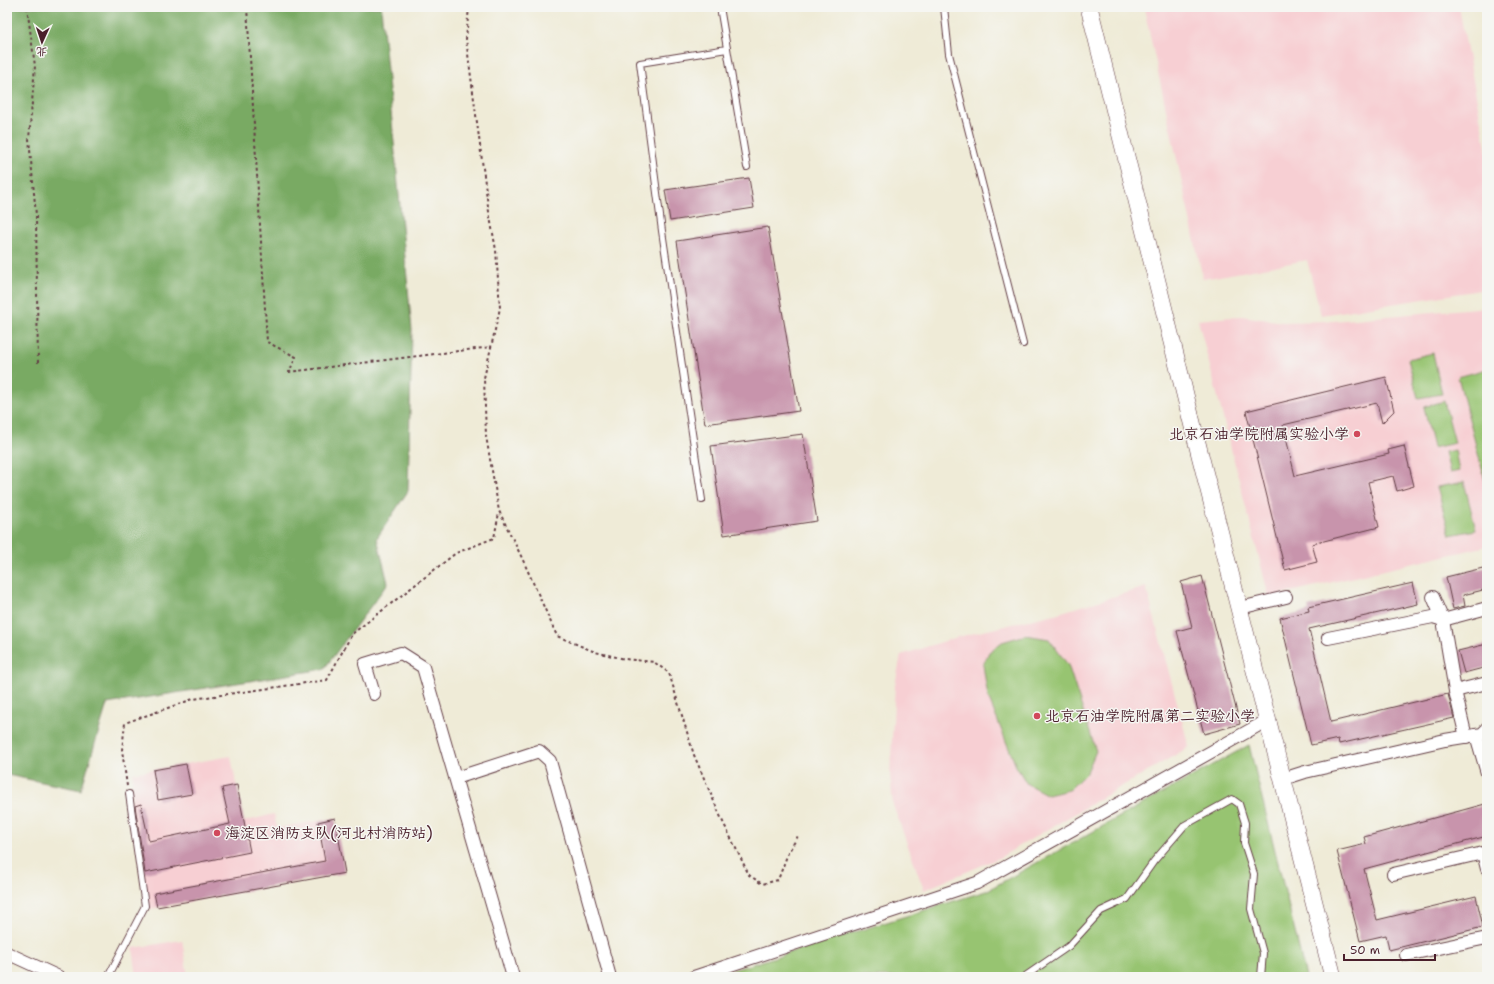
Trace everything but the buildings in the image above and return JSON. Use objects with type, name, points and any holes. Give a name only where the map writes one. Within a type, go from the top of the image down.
[{"type":"street","points":[[1089,7],[1333,977]]},
{"type":"street","points":[[1240,608],[1286,597]]},
{"type":"street","points":[[1433,597],[1443,620],[1455,691],[1476,733],[1487,773]]},
{"type":"street","points":[[1328,638],[1433,617],[1443,620],[1487,608]]},
{"type":"street","points":[[374,694],[365,664],[401,653],[423,667],[513,977]]},
{"type":"street","points":[[1455,691],[1487,683]]},
{"type":"street","points":[[694,977],[977,884],[1268,720]]},
{"type":"street","points":[[1283,779],[1305,772],[1476,733]]},
{"type":"street","points":[[456,778],[539,751],[550,761],[610,977]]},
{"type":"street","points":[[1393,874],[1485,853],[1487,869]]},
{"type":"street","points":[[1406,955],[1487,938]]},
{"type":"street","points":[[7,953],[59,977]]},
{"type":"lane","points":[[720,7],[747,167]]},
{"type":"lane","points":[[944,7],[949,54],[1023,344]]},
{"type":"lane","points":[[702,500],[662,230],[640,63],[727,49]]},
{"type":"lane","points":[[108,977],[145,906],[128,794]]},
{"type":"lane","points":[[1024,977],[1069,946],[1101,912],[1126,899],[1154,861],[1185,825],[1232,799],[1239,804],[1246,824],[1244,843],[1254,874],[1251,909],[1262,953],[1261,977]]},
{"type":"path","points":[[26,7],[35,66],[29,139],[36,215],[38,365]]},
{"type":"path","points":[[247,7],[267,342],[296,357],[289,372],[491,347]]},
{"type":"path","points":[[469,7],[466,39],[488,206],[496,250],[500,308],[484,378],[486,436],[499,511],[522,558],[556,636],[595,652],[624,659],[654,662],[669,673],[694,755],[722,820],[749,875],[762,884],[778,880],[788,853],[798,836]]},
{"type":"path","points":[[128,794],[122,750],[125,723],[193,700],[327,680],[352,634],[456,553],[494,538],[499,511]]},
{"type":"shaded area","points":[[1459,7],[1487,153],[1487,289],[1321,315],[1307,260],[1203,279],[1144,8]]},
{"type":"shaded area","name":"北京石油学院附属实验小学","points":[[1487,307],[1487,546],[1269,597],[1198,320],[1242,316],[1283,322],[1334,321]]},
{"type":"shaded area","name":"北京石油学院附属第二实验小学","points":[[1146,587],[1189,747],[999,858],[924,890],[893,805],[890,774],[895,685],[901,655],[958,637],[1055,614]]},
{"type":"shaded area","points":[[231,756],[243,822],[274,814],[277,828],[335,818],[345,873],[150,909],[131,806],[133,773]]},
{"type":"shaded area","points":[[182,940],[188,977],[137,977],[133,948]]},
{"type":"green space","points":[[7,7],[381,7],[412,330],[408,491],[377,538],[388,583],[324,669],[107,704],[81,790],[7,775]]},
{"type":"green space","points":[[1433,353],[1442,394],[1418,398],[1408,359]]},
{"type":"green space","points":[[1487,369],[1487,488],[1458,377]]},
{"type":"green space","points":[[1444,401],[1455,443],[1433,448],[1424,407]]},
{"type":"green space","points":[[1455,450],[1459,471],[1450,473],[1445,452]]},
{"type":"green space","points":[[1464,482],[1476,530],[1450,535],[1437,487]]},
{"type":"green space","points":[[1026,635],[1049,639],[1068,665],[1096,751],[1087,772],[1069,790],[1048,795],[1027,784],[1016,766],[988,697],[983,665],[989,652],[1002,642]]},
{"type":"green space","points":[[1249,745],[1306,977],[711,977],[986,891]]},
{"type":"place","name":"北京石油学院附属实验小学","points":[[1357,434]]},
{"type":"place","name":"北京石油学院附属第二实验小学","points":[[1037,716]]},
{"type":"place","name":"海淀区消防支队(河北村消防站)","points":[[217,833]]}]
